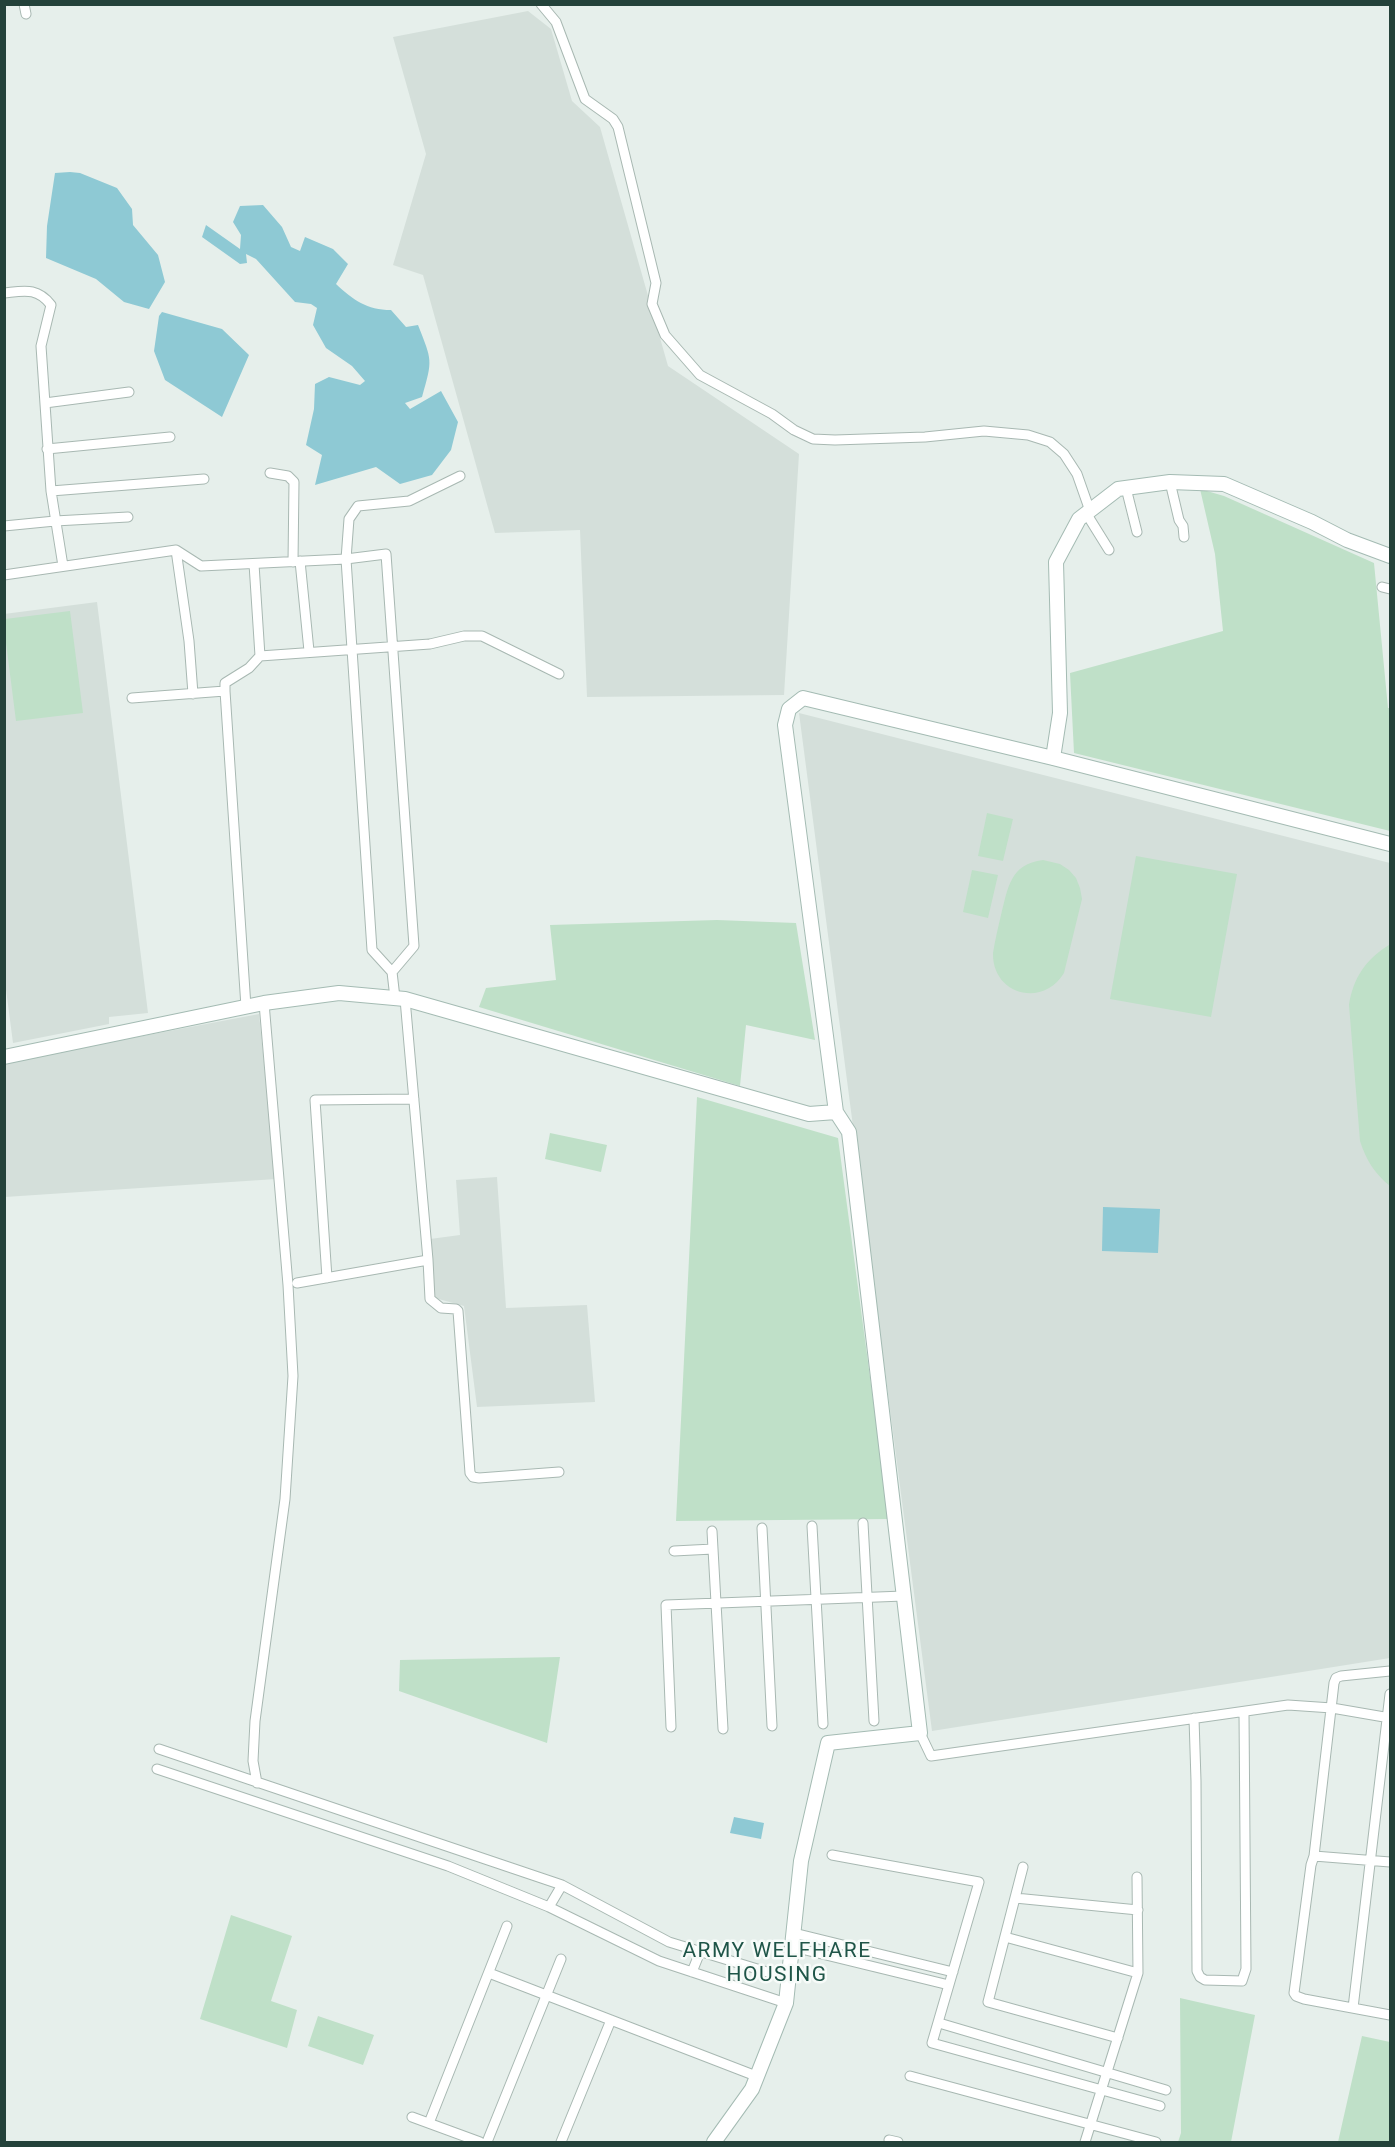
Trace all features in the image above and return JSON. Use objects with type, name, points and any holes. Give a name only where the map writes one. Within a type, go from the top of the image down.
[{"type":"main road","points":[[1053,758],[1060,714],[1056,562],[1079,519],[1118,489],[1170,482],[1224,484],[1312,522],[1347,540],[1390,556]]},
{"type":"main road","points":[[714,2142],[752,2089],[786,2003],[801,1861],[828,1743],[920,1732],[849,1132],[836,1112],[785,725],[789,709],[803,698],[1053,758],[1390,844]]},
{"type":"main road","points":[[4,1057],[246,1006],[339,993],[400,999],[809,1114],[836,1112]]},
{"type":"street","points":[[541,4],[556,22],[585,99],[614,119],[618,127],[656,284],[652,304],[665,335],[700,375],[813,439],[925,437],[984,431],[1029,435],[1050,442],[1064,454],[1077,474],[1088,512],[1109,550]]},
{"type":"street","points":[[4,293],[29,290],[44,296],[51,305],[41,346],[51,491],[63,566]]},
{"type":"street","points":[[45,403],[129,392]]},
{"type":"street","points":[[47,449],[170,437]]},
{"type":"street","points":[[270,473],[288,476],[294,482],[297,561],[309,651]]},
{"type":"street","points":[[460,476],[409,501],[358,506],[349,519],[346,559],[372,950],[392,972],[400,999],[414,1099],[430,1299],[441,1308],[458,1311],[471,1475],[479,1478],[559,1472]]},
{"type":"street","points":[[51,491],[204,479]]},
{"type":"street","points":[[1170,482],[1185,537]]},
{"type":"street","points":[[1126,488],[1137,532]]},
{"type":"street","points":[[4,526],[128,517]]},
{"type":"street","points":[[176,550],[189,641],[193,694]]},
{"type":"street","points":[[4,575],[176,550],[201,566],[346,559],[386,554],[414,946],[392,972]]},
{"type":"street","points":[[254,564],[260,656]]},
{"type":"street","points":[[246,1006],[225,683],[249,668],[260,656],[430,644],[464,636],[482,636],[559,674]]},
{"type":"street","points":[[132,698],[225,691]]},
{"type":"street","points":[[257,1783],[253,1761],[255,1721],[285,1499],[293,1376],[288,1285],[264,1003]]},
{"type":"street","points":[[327,1278],[315,1100],[414,1099]]},
{"type":"street","points":[[297,1283],[428,1260]]},
{"type":"street","points":[[863,1523],[874,1721]]},
{"type":"street","points":[[812,1526],[823,1724]]},
{"type":"street","points":[[762,1528],[772,1726]]},
{"type":"street","points":[[712,1531],[723,1729]]},
{"type":"street","points":[[674,1551],[713,1549]]},
{"type":"street","points":[[671,1727],[666,1605],[904,1596]]},
{"type":"street","points":[[1390,1671],[1336,1678],[1294,1993],[1304,1999],[1390,2015]]},
{"type":"street","points":[[1353,2008],[1390,1695]]},
{"type":"street","points":[[920,1732],[931,1756],[1288,1705],[1332,1708],[1389,1718]]},
{"type":"street","points":[[1194,1718],[1197,1971],[1205,1980],[1242,1981],[1246,1969],[1244,1713]]},
{"type":"street","points":[[159,1749],[562,1885],[669,1942],[790,1979]]},
{"type":"street","points":[[157,1769],[448,1866],[549,1907],[659,1961],[786,2003]]},
{"type":"street","points":[[832,1855],[979,1882],[932,2043],[1160,2106]]},
{"type":"street","points":[[1314,1856],[1390,1862]]},
{"type":"street","points":[[1023,1867],[988,2002],[1118,2038]]},
{"type":"street","points":[[1085,2142],[1138,1973],[1137,1877]]},
{"type":"street","points":[[549,1907],[562,1885]]},
{"type":"street","points":[[1015,1898],[1138,1910]]},
{"type":"street","points":[[429,2123],[507,1926]]},
{"type":"street","points":[[1005,1937],[1138,1973]]},
{"type":"street","points":[[793,1940],[953,1972]]},
{"type":"street","points":[[793,1940],[949,1985]]},
{"type":"street","points":[[692,1972],[699,1952]]},
{"type":"street","points":[[487,2142],[561,1959]]},
{"type":"street","points":[[489,1973],[756,2076]]},
{"type":"street","points":[[561,2142],[610,2020]]},
{"type":"street","points":[[939,2023],[1167,2090]]},
{"type":"street","points":[[910,2076],[1156,2142]]},
{"type":"street","points":[[412,2117],[480,2142]]},
{"type":"shaded area","points":[[528,11],[551,29],[572,101],[600,127],[668,366],[799,454],[784,695],[587,697],[580,530],[495,533],[423,275],[393,265],[426,154],[393,37]]},
{"type":"shaded area","points":[[97,602],[148,1013],[109,1017],[109,1024],[13,1043],[4,974],[4,614]]},
{"type":"shaded area","points":[[799,713],[1390,863],[1390,1658],[932,1731]]},
{"type":"shaded area","points":[[259,1014],[276,1179],[5,1197],[5,1062]]},
{"type":"shaded area","points":[[497,1177],[506,1308],[587,1305],[595,1402],[477,1407],[464,1306],[435,1298],[430,1239],[460,1235],[456,1180]]},
{"type":"green space","points":[[1200,489],[1224,496],[1374,563],[1388,708],[1390,708],[1390,831],[1074,753],[1070,673],[1223,631],[1215,554]]},
{"type":"green space","points":[[70,611],[83,713],[16,721],[5,619]]},
{"type":"green space","points":[[987,813],[1013,819],[1003,861],[978,856]]},
{"type":"green space","points":[[1136,856],[1237,874],[1211,1017],[1110,999]]},
{"type":"green space","points":[[1043,860],[1060,864],[1069,870],[1076,878],[1082,899],[1064,973],[1055,984],[1044,991],[1020,992],[1009,987],[1001,979],[995,967],[993,953],[1012,879],[1023,866]]},
{"type":"green space","points":[[972,870],[998,875],[988,918],[963,912]]},
{"type":"green space","points":[[717,920],[796,923],[815,1040],[746,1025],[740,1086],[479,1007],[486,988],[556,980],[550,925]]},
{"type":"green space","points":[[1389,945],[1390,1186],[1372,1166],[1360,1141],[1349,1005],[1354,986],[1362,970],[1374,956]]},
{"type":"green space","points":[[697,1097],[838,1138],[889,1519],[676,1521]]},
{"type":"green space","points":[[550,1133],[607,1145],[601,1172],[545,1159]]},
{"type":"green space","points":[[560,1657],[547,1743],[399,1691],[400,1660]]},
{"type":"green space","points":[[231,1915],[292,1936],[271,2001],[297,2010],[287,2048],[200,2019]]},
{"type":"green space","points":[[1180,1998],[1255,2015],[1231,2142],[1178,2142],[1181,2133]]},
{"type":"green space","points":[[318,2016],[374,2035],[363,2065],[308,2046]]},
{"type":"green space","points":[[1362,2036],[1390,2042],[1390,2142],[1338,2142]]},
{"type":"water","points":[[55,173],[80,173],[117,188],[132,209],[133,225],[158,255],[165,282],[149,309],[124,302],[96,279],[46,258],[47,226]]},
{"type":"water","points":[[263,205],[282,227],[291,247],[300,251],[305,237],[333,249],[348,264],[336,284],[348,295],[368,306],[391,310],[406,327],[418,325],[428,354],[428,375],[422,397],[405,403],[410,409],[441,391],[458,422],[451,450],[432,475],[400,484],[376,467],[315,485],[322,455],[306,445],[314,409],[315,384],[329,377],[360,385],[365,381],[352,366],[326,348],[313,325],[317,308],[311,304],[295,302],[256,259],[246,254],[247,263],[240,264],[202,237],[206,225],[240,249],[241,235],[233,222],[240,206]]},
{"type":"water","points":[[162,312],[222,329],[249,355],[222,417],[165,380],[154,351],[159,316]]},
{"type":"water","points":[[1103,1207],[1160,1209],[1158,1253],[1102,1251]]},
{"type":"water","points":[[734,1817],[764,1823],[761,1839],[730,1833]]},
{"type":"district","name":"ARMY WELFHARE HOUSING","points":[[777,1964]]}]
